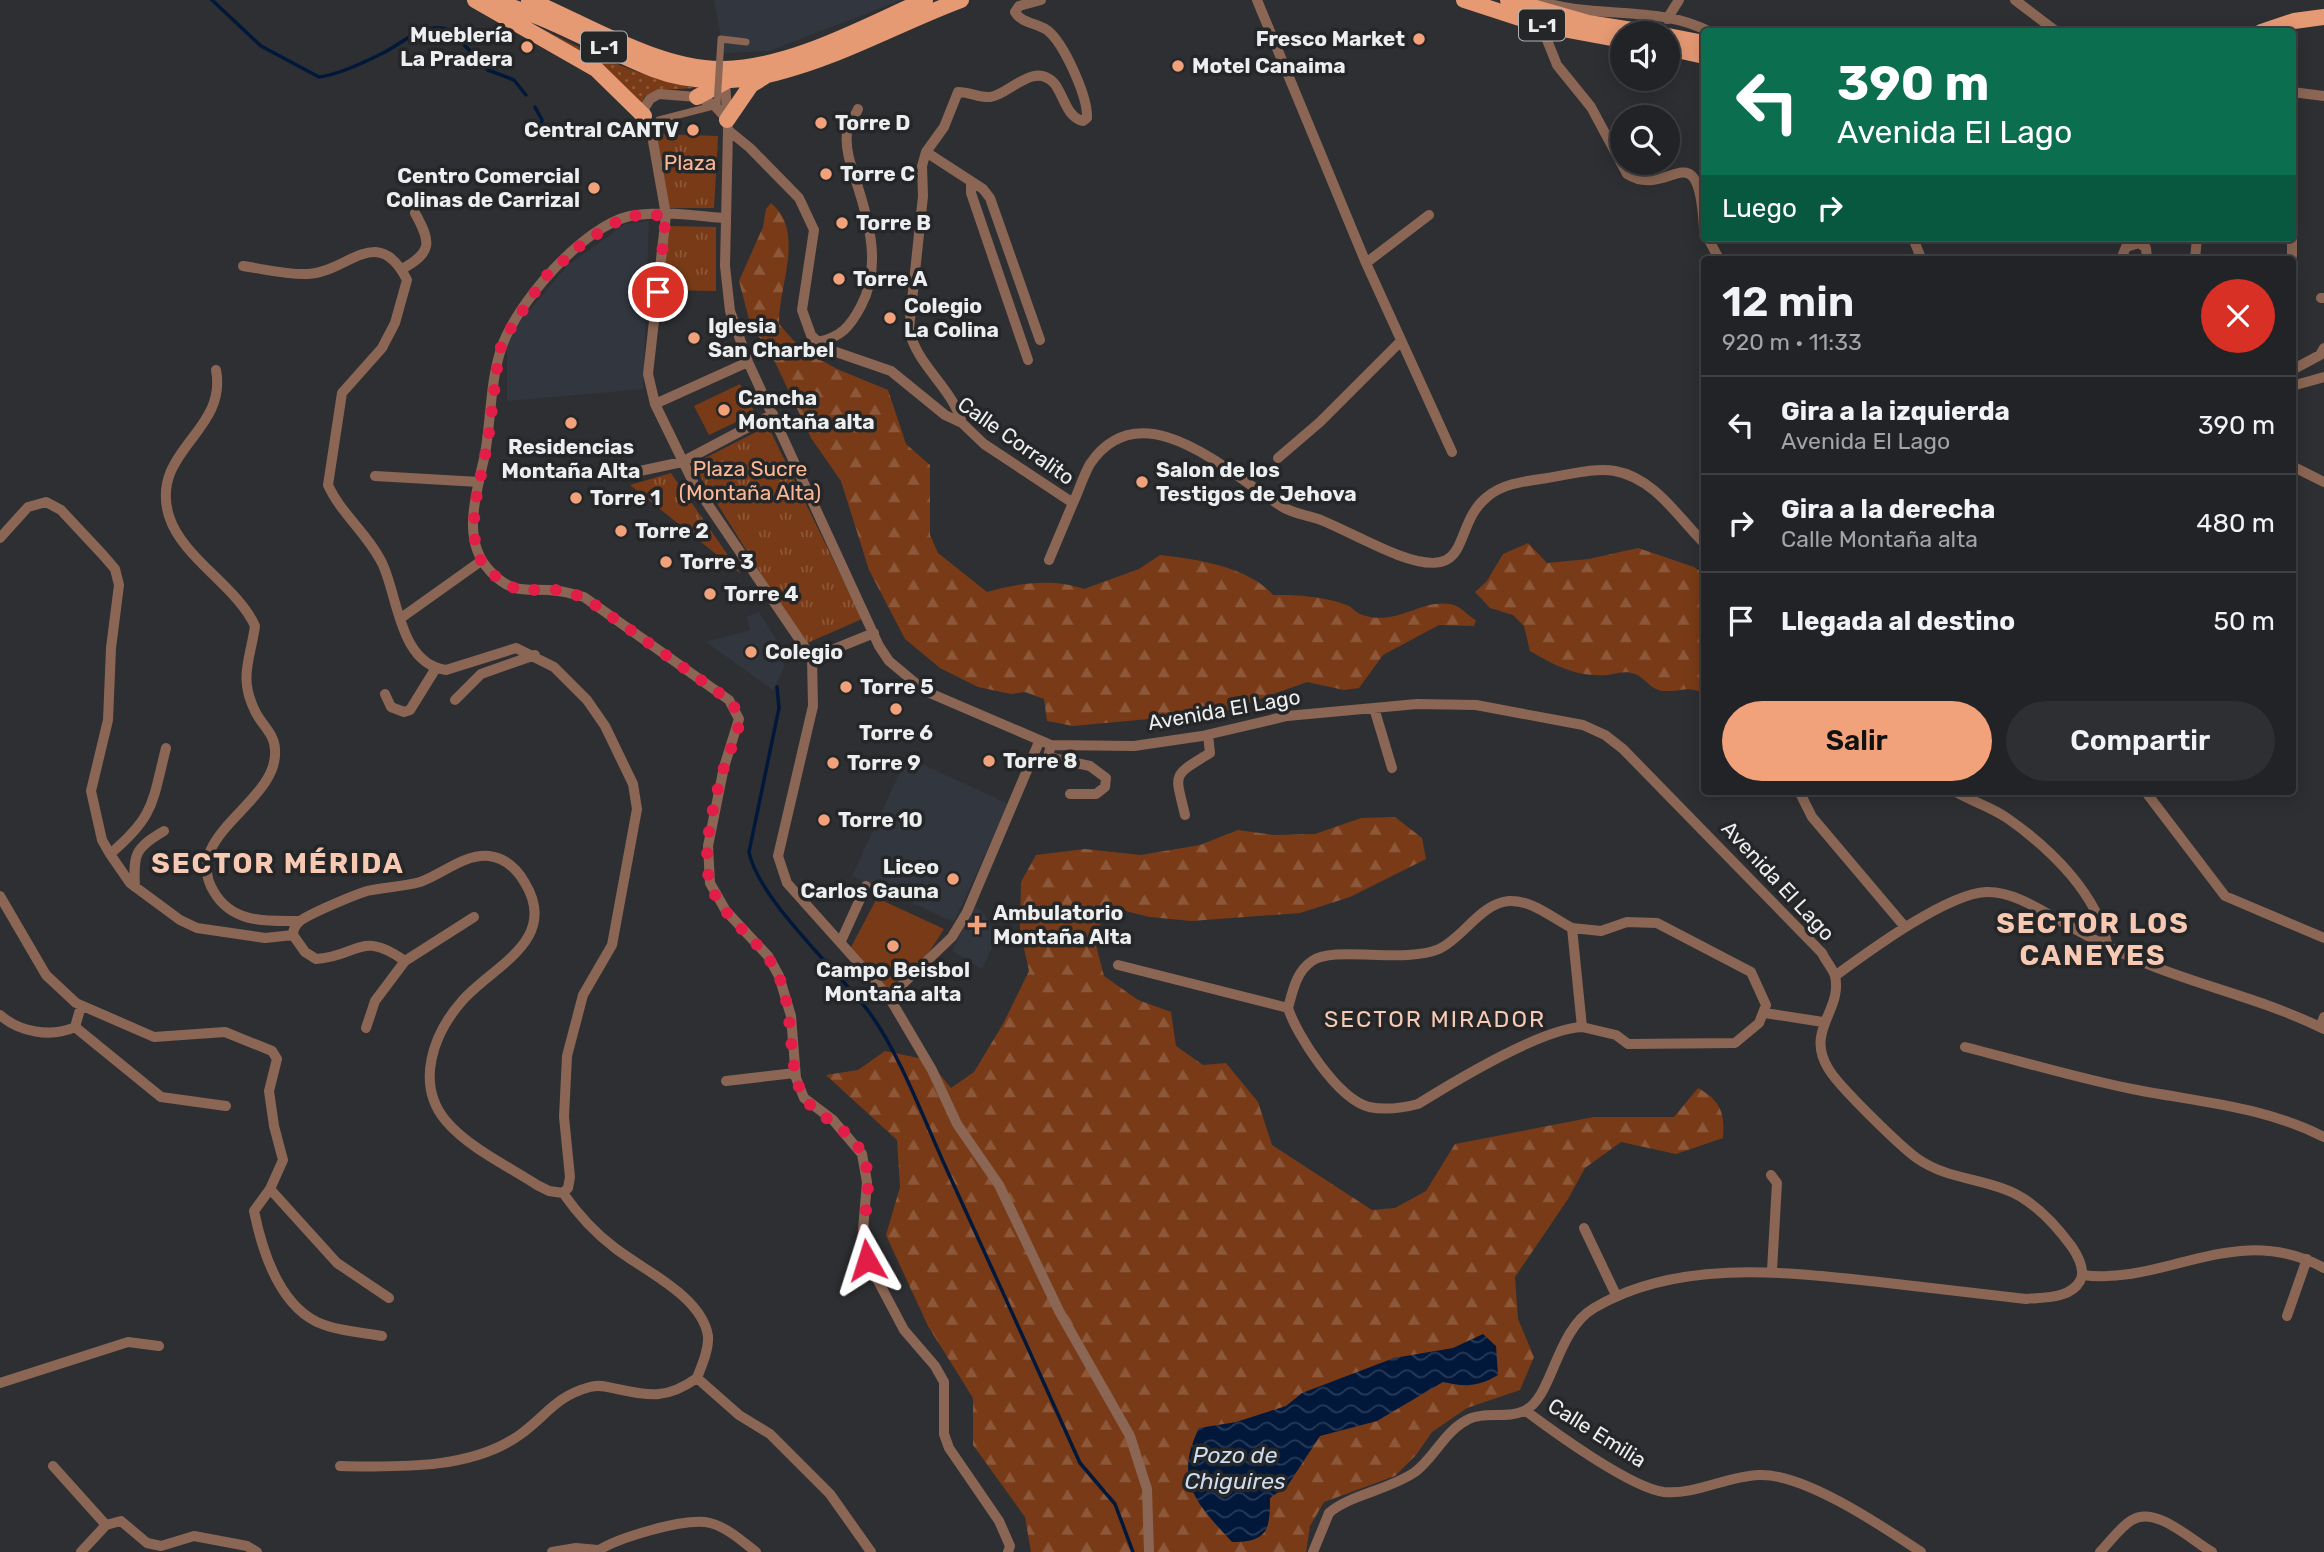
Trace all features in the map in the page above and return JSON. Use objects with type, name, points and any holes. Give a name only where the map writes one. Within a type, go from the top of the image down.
[{"type":"main road","points":[[475,0],[596,69],[651,118]]},
{"type":"main road","name":"L-1","points":[[486,0],[523,11],[655,70],[702,81],[725,75],[807,64],[961,0]]},
{"type":"main road","name":"L-1","points":[[529,0],[650,54],[725,75]]},
{"type":"main road","name":"L-1","points":[[728,125],[763,69],[925,0]]},
{"type":"main road","name":"L-1","points":[[1464,0],[1541,25],[1610,38]]},
{"type":"main road","name":"L-1","points":[[1507,0],[1610,26]]},
{"type":"main road","points":[[2273,28],[2294,21],[2324,17]]},
{"type":"main road","points":[[2296,31],[2324,27]]},
{"type":"main road","points":[[1680,38],[1701,42]]},
{"type":"main road","points":[[1680,51],[1701,55]]},
{"type":"main road","points":[[697,97],[725,75]]},
{"type":"street","points":[[962,423],[943,387],[913,348],[909,329],[923,196],[922,166],[926,152],[944,127],[958,92],[993,97],[1020,81],[1041,77],[1054,83],[1073,116],[1083,121],[1087,118],[1079,84],[1062,49],[1050,33],[1018,17],[1015,12],[1019,6],[1041,0]]},
{"type":"street","points":[[1257,0],[1366,263],[1452,452]]},
{"type":"street","points":[[1537,0],[1602,13],[1680,20],[1701,28]]},
{"type":"street","points":[[1602,13],[1604,0]]},
{"type":"street","points":[[1667,19],[1679,0]]},
{"type":"street","points":[[2015,0],[2052,28]]},
{"type":"street","points":[[1541,25],[1558,65],[1591,107],[1627,174],[1636,180],[1647,180],[1684,172],[1693,175],[1699,182],[1701,190]]},
{"type":"street","points":[[651,118],[718,105],[721,39],[746,42]]},
{"type":"street","name":"Avenida El Lago","points":[[725,75],[728,125],[726,288],[730,311],[748,362],[874,633],[890,661],[925,691],[1051,745],[1134,746],[1208,735],[1287,716],[1374,708],[1476,705],[1583,725],[1605,735],[1745,873],[1822,953],[1835,976]]},
{"type":"street","points":[[2296,92],[2324,96]]},
{"type":"street","points":[[858,108],[847,133],[873,251],[867,295],[840,336],[818,342],[811,335],[802,310],[814,230],[799,198],[728,125],[713,104],[697,97],[659,94],[650,99],[651,130],[666,215],[648,374],[655,404],[682,462],[759,583],[812,658],[813,706],[778,856],[788,883],[889,997],[932,1070],[957,1124],[999,1185],[1059,1311],[1129,1436],[1147,1489],[1149,1552]]},
{"type":"street","points":[[926,152],[971,184],[983,189],[990,198],[1040,340]]},
{"type":"street","points":[[971,184],[971,194],[1028,360]]},
{"type":"street","points":[[402,269],[416,261],[428,244],[427,234],[415,213]]},
{"type":"street","points":[[1366,263],[1429,215]]},
{"type":"street","points":[[726,218],[628,216],[600,232],[557,264],[528,299],[499,352],[474,509],[473,532],[481,561],[498,579],[518,590],[556,590],[584,597],[729,700],[736,710],[739,719],[737,730],[724,767],[708,846],[707,867],[710,883],[726,911],[768,956],[779,976],[791,1016],[795,1073],[804,1098],[833,1120],[862,1154],[867,1182],[862,1242],[867,1260],[904,1330],[935,1366],[944,1382],[944,1434],[949,1448],[999,1521],[1010,1546],[1008,1552]]},
{"type":"street","points":[[2292,242],[2292,256]]},
{"type":"street","points":[[2122,256],[2126,247],[2138,243],[2146,248],[2147,256]]},
{"type":"street","points":[[243,266],[310,274],[366,251],[377,251],[402,269],[407,280],[395,323],[382,348],[342,393],[328,485],[334,498],[383,564],[404,631],[413,646],[436,668],[446,670],[516,648],[535,655],[554,667],[587,700],[605,726],[633,784],[637,809],[616,931],[612,945],[583,995],[567,1056],[564,1117],[570,1177],[568,1188],[563,1193]]},
{"type":"street","points":[[1278,458],[1321,422],[1401,341]]},
{"type":"street","name":"Calle Corralito","points":[[818,342],[836,352],[891,371],[945,415],[962,423],[984,444],[1073,503],[1090,465],[1110,444],[1119,437],[1152,434],[1205,453],[1282,507],[1414,559],[1441,563],[1455,555],[1477,507],[1489,495],[1516,483],[1614,471],[1638,480],[1656,492],[1701,540]]},
{"type":"street","points":[[2296,368],[2320,355],[2324,348]]},
{"type":"street","points":[[655,404],[748,362]]},
{"type":"street","points":[[216,370],[215,404],[208,418],[172,465],[166,486],[166,506],[175,531],[255,625],[245,671],[252,705],[271,733],[275,751],[271,776],[216,840],[208,866],[209,878],[219,901],[242,916],[277,924],[299,922],[363,892],[418,882],[465,861],[484,856],[506,861],[527,885],[533,912],[530,934],[523,947],[461,1001],[440,1037],[430,1064],[429,1087],[436,1107],[464,1137],[537,1185],[549,1191],[563,1193],[573,1208],[614,1248],[671,1286],[699,1312],[708,1336],[697,1378],[676,1392],[653,1394],[596,1385],[564,1396],[523,1433],[501,1446],[473,1457],[393,1467],[340,1466]]},
{"type":"street","points":[[2296,385],[2324,377]]},
{"type":"street","points":[[640,471],[682,462],[773,414]]},
{"type":"street","points":[[2296,468],[2324,482]]},
{"type":"street","points":[[374,475],[479,482]]},
{"type":"street","points":[[0,538],[29,507],[46,502],[61,510],[115,569],[119,585],[111,648],[108,720],[91,791],[97,822],[110,855],[135,887],[180,920],[197,928],[265,938],[293,935]]},
{"type":"street","points":[[1049,560],[1073,503]]},
{"type":"street","points":[[401,618],[481,561]]},
{"type":"street","points":[[812,658],[874,633]]},
{"type":"street","points":[[455,700],[481,674],[535,655]]},
{"type":"street","points":[[385,694],[391,707],[404,712],[410,710],[436,668]]},
{"type":"street","points":[[1374,708],[1392,768]]},
{"type":"street","points":[[1185,815],[1177,778],[1180,771],[1210,753],[1208,735]]},
{"type":"street","points":[[889,997],[952,937],[967,912],[1039,742]]},
{"type":"street","points":[[1051,745],[1048,757],[1090,766],[1107,778],[1105,787],[1096,794],[1070,794]]},
{"type":"street","points":[[110,855],[136,832],[147,817],[166,748]]},
{"type":"street","points":[[1801,795],[1823,832],[1905,927]]},
{"type":"street","points":[[1962,795],[2004,816],[2067,872],[2096,911],[2105,929],[2108,948]]},
{"type":"street","points":[[2148,795],[2225,897],[2324,938]]},
{"type":"street","points":[[135,887],[135,856],[138,849],[164,831]]},
{"type":"street","points":[[841,941],[866,886]]},
{"type":"street","points":[[1313,1552],[1329,1513],[1418,1470],[1442,1439],[1468,1419],[1526,1411],[1540,1397],[1566,1337],[1586,1313],[1616,1295],[1712,1273],[1772,1270],[2026,1299],[2063,1295],[2078,1284],[2082,1275],[2079,1258],[2061,1231],[2035,1207],[2005,1189],[1937,1170],[1916,1158],[1827,1068],[1818,1042],[1823,1022],[1833,1001],[1835,976],[1905,927],[1967,896],[1988,892],[2014,898],[2108,948],[2155,968],[2323,1025]]},
{"type":"street","points":[[0,896],[46,975],[82,1006],[153,1037],[225,1032],[272,1051],[277,1059],[269,1091],[283,1160],[270,1189],[254,1211],[261,1248],[298,1309],[316,1321],[334,1328],[382,1336]]},
{"type":"street","points":[[1507,901],[1522,902],[1539,908],[1573,928],[1601,930],[1627,922],[1657,923],[1751,972],[1766,1005],[1765,1013],[1759,1023],[1735,1043],[1628,1044],[1616,1035],[1582,1027],[1564,1028],[1524,1045],[1418,1104],[1404,1108],[1381,1108],[1354,1100],[1341,1087],[1303,1041],[1288,1008],[1302,970],[1320,956],[1386,958],[1429,953],[1442,948],[1482,915],[1507,901]]},
{"type":"street","points":[[366,1028],[375,1002],[405,961],[474,917]]},
{"type":"street","points":[[293,935],[299,922]]},
{"type":"street","points":[[1573,928],[1582,1027]]},
{"type":"street","points":[[293,935],[305,952],[316,959],[335,956],[359,945],[371,944],[405,961]]},
{"type":"street","points":[[1118,965],[1288,1008]]},
{"type":"street","points":[[0,1015],[20,1028],[36,1032],[65,1031],[75,1027],[82,1006]]},
{"type":"street","points":[[1765,1013],[1823,1022]]},
{"type":"street","points":[[75,1027],[161,1097],[226,1106]]},
{"type":"street","points":[[1965,1047],[2115,1086],[2235,1105],[2300,1125],[2324,1137]]},
{"type":"street","points":[[726,1081],[795,1073]]},
{"type":"street","points":[[1771,1175],[1776,1183],[1772,1270]]},
{"type":"street","points":[[270,1189],[337,1263],[389,1298]]},
{"type":"street","points":[[1584,1228],[1616,1295]]},
{"type":"street","points":[[2082,1275],[2110,1279],[2221,1251],[2246,1250],[2306,1259],[2324,1268]]},
{"type":"street","points":[[2287,1316],[2306,1259]]},
{"type":"street","points":[[0,1383],[128,1342],[159,1346]]},
{"type":"street","points":[[697,1378],[739,1416],[770,1434],[830,1494],[871,1552]]},
{"type":"street","name":"Calle Emilia","points":[[1526,1411],[1565,1439],[1645,1485],[1664,1492],[1760,1475],[1796,1480],[1921,1552]]},
{"type":"street","points":[[52,1466],[106,1525]]},
{"type":"street","points":[[2100,1552],[2131,1521],[2140,1517],[2153,1517],[2212,1552]]},
{"type":"street","points":[[81,1552],[106,1525],[121,1521],[147,1543],[161,1546],[194,1536],[247,1546],[257,1552]]},
{"type":"street","points":[[552,1552],[576,1548],[597,1551],[630,1538],[698,1521],[714,1524],[756,1552]]},
{"type":"shaded area","points":[[714,0],[901,0],[769,51],[724,53]]},
{"type":"shaded area","points":[[649,221],[643,389],[507,401],[507,344],[517,325],[567,266],[625,224]]},
{"type":"shaded area","name":"Colegio","points":[[759,612],[782,649],[784,668],[773,690],[706,642],[750,630],[746,617]]},
{"type":"shaded area","points":[[907,757],[1008,804],[954,922],[852,876]]},
{"type":"shaded area","name":"Ambulatorio Montaña Alta","points":[[974,906],[984,913],[996,938],[982,969],[952,951]]},
{"type":"green space","points":[[498,7],[618,64],[696,88],[660,90],[645,96],[638,111],[633,101]]},
{"type":"green space","name":"Plaza","points":[[654,134],[718,136],[714,208],[667,208]]},
{"type":"green space","points":[[771,203],[781,215],[789,244],[779,324],[801,349],[837,369],[888,390],[906,444],[930,465],[930,535],[938,553],[987,592],[1036,583],[1084,589],[1139,569],[1160,555],[1190,559],[1236,571],[1263,585],[1273,595],[1329,600],[1373,617],[1396,616],[1428,605],[1453,605],[1476,620],[1474,626],[1439,625],[1383,655],[1359,688],[1344,690],[1307,682],[1224,712],[1073,726],[1047,721],[1044,699],[1025,692],[1011,694],[978,687],[940,668],[905,639],[869,570],[841,481],[811,438],[775,362],[750,323],[739,281],[763,227],[766,209]]},
{"type":"green space","points":[[666,226],[716,227],[716,291],[665,290]]},
{"type":"green space","name":"Cancha Montaña alta","points":[[740,384],[755,413],[709,435],[694,406]]},
{"type":"green space","name":"Plaza Sucre (Montaña Alta)","points":[[768,426],[862,619],[805,644],[700,476],[703,459]]},
{"type":"green space","points":[[671,473],[741,574],[630,485]]},
{"type":"green space","points":[[1528,543],[1547,563],[1589,559],[1638,548],[1694,567],[1701,572],[1701,692],[1689,689],[1661,691],[1631,673],[1596,675],[1576,672],[1557,666],[1530,651],[1524,626],[1513,615],[1490,608],[1475,592],[1487,581],[1503,554]]},
{"type":"green space","points":[[1395,817],[1422,838],[1426,859],[1350,897],[1300,913],[1191,921],[1150,917],[1113,908],[1093,934],[1104,976],[1138,1000],[1171,1012],[1176,1046],[1203,1065],[1226,1063],[1258,1102],[1272,1145],[1372,1210],[1395,1208],[1426,1191],[1455,1144],[1594,1117],[1674,1117],[1698,1088],[1720,1108],[1723,1138],[1676,1154],[1621,1142],[1585,1168],[1568,1199],[1515,1277],[1518,1319],[1534,1357],[1520,1390],[1467,1408],[1432,1432],[1416,1455],[1395,1476],[1324,1502],[1310,1526],[1306,1552],[1031,1552],[1025,1517],[973,1445],[973,1398],[928,1326],[886,1235],[900,1187],[897,1140],[826,1075],[858,1070],[885,1051],[928,1060],[951,1088],[974,1072],[1003,1024],[1029,971],[1020,930],[1021,882],[1036,855],[1085,849],[1141,855],[1200,845],[1238,830],[1274,835],[1315,834],[1361,818]]},
{"type":"green space","name":"Campo Beisbol Montaña alta","points":[[877,898],[944,929],[928,954],[886,991],[849,951]]},
{"type":"water","name":"Pozo de Chiguires","points":[[1483,1334],[1496,1346],[1498,1375],[1471,1385],[1443,1382],[1377,1421],[1320,1436],[1288,1485],[1270,1498],[1267,1526],[1260,1537],[1232,1542],[1199,1503],[1189,1477],[1188,1463],[1199,1428],[1236,1422],[1286,1406],[1302,1393],[1394,1358],[1453,1348]]},
{"type":"waterway","points":[[212,0],[261,46],[319,77],[367,61],[423,30],[442,28],[451,31],[488,70],[514,80],[526,95]]},
{"type":"waterway","points":[[535,107],[542,120],[541,126]]},
{"type":"waterway","points":[[777,687],[779,708],[749,852],[755,871],[783,912],[869,1012],[891,1047],[1080,1463],[1115,1504],[1133,1552]]},
{"type":"place","name":"Fresco Market","points":[[1419,39]]},
{"type":"place","name":"Mueblería La Pradera","points":[[527,47]]},
{"type":"place","name":"Motel Canaima","points":[[1178,66]]},
{"type":"place","name":"Torre D","points":[[821,123]]},
{"type":"place","name":"Central CANTV","points":[[693,130]]},
{"type":"place","name":"Torre C","points":[[826,174]]},
{"type":"place","name":"Centro Comercial Colinas de Carrizal","points":[[594,188]]},
{"type":"place","name":"Torre B","points":[[842,223]]},
{"type":"place","name":"Torre A","points":[[839,279]]},
{"type":"place","name":"Colegio La Colina","points":[[890,318]]},
{"type":"place","name":"Iglesia San Charbel","points":[[694,338]]},
{"type":"place","name":"Cancha Montaña alta","points":[[724,410]]},
{"type":"place","name":"Residencias Montaña Alta","points":[[571,423]]},
{"type":"place","name":"Salon de los Testigos de Jehova","points":[[1142,482]]},
{"type":"place","name":"Torre 1","points":[[576,498]]},
{"type":"place","name":"Torre 2","points":[[621,531]]},
{"type":"place","name":"Torre 3","points":[[666,562]]},
{"type":"place","name":"Torre 4","points":[[710,594]]},
{"type":"place","name":"Colegio","points":[[751,652]]},
{"type":"place","name":"Torre 5","points":[[846,687]]},
{"type":"place","name":"Torre 6","points":[[896,709]]},
{"type":"place","name":"Torre 8","points":[[989,761]]},
{"type":"place","name":"Torre 9","points":[[833,763]]},
{"type":"place","name":"Torre 10","points":[[824,820]]},
{"type":"place","name":"Liceo Carlos Gauna","points":[[953,879]]},
{"type":"place","name":"Ambulatorio Montaña Alta","points":[[977,925]]},
{"type":"place","name":"Campo Beisbol Montaña alta","points":[[893,946]]},
{"type":"district","name":"SECTOR MÉRIDA","points":[[278,863]]},
{"type":"district","name":"SECTOR LOS CANEYES","points":[[2093,939]]},
{"type":"district","name":"SECTOR MIRADOR","points":[[1435,1019]]},
{"type":"route","points":[[658,292],[666,215],[628,216],[618,221],[583,243],[557,264],[535,289],[505,337],[499,352],[488,441],[474,509],[475,544],[481,561],[507,585],[530,592],[556,590],[584,597],[729,700],[736,710],[739,719],[737,730],[724,767],[708,846],[707,867],[710,883],[726,911],[768,956],[779,976],[791,1016],[796,1077],[804,1098],[833,1120],[862,1154],[867,1182],[862,1242],[867,1260]]}]
